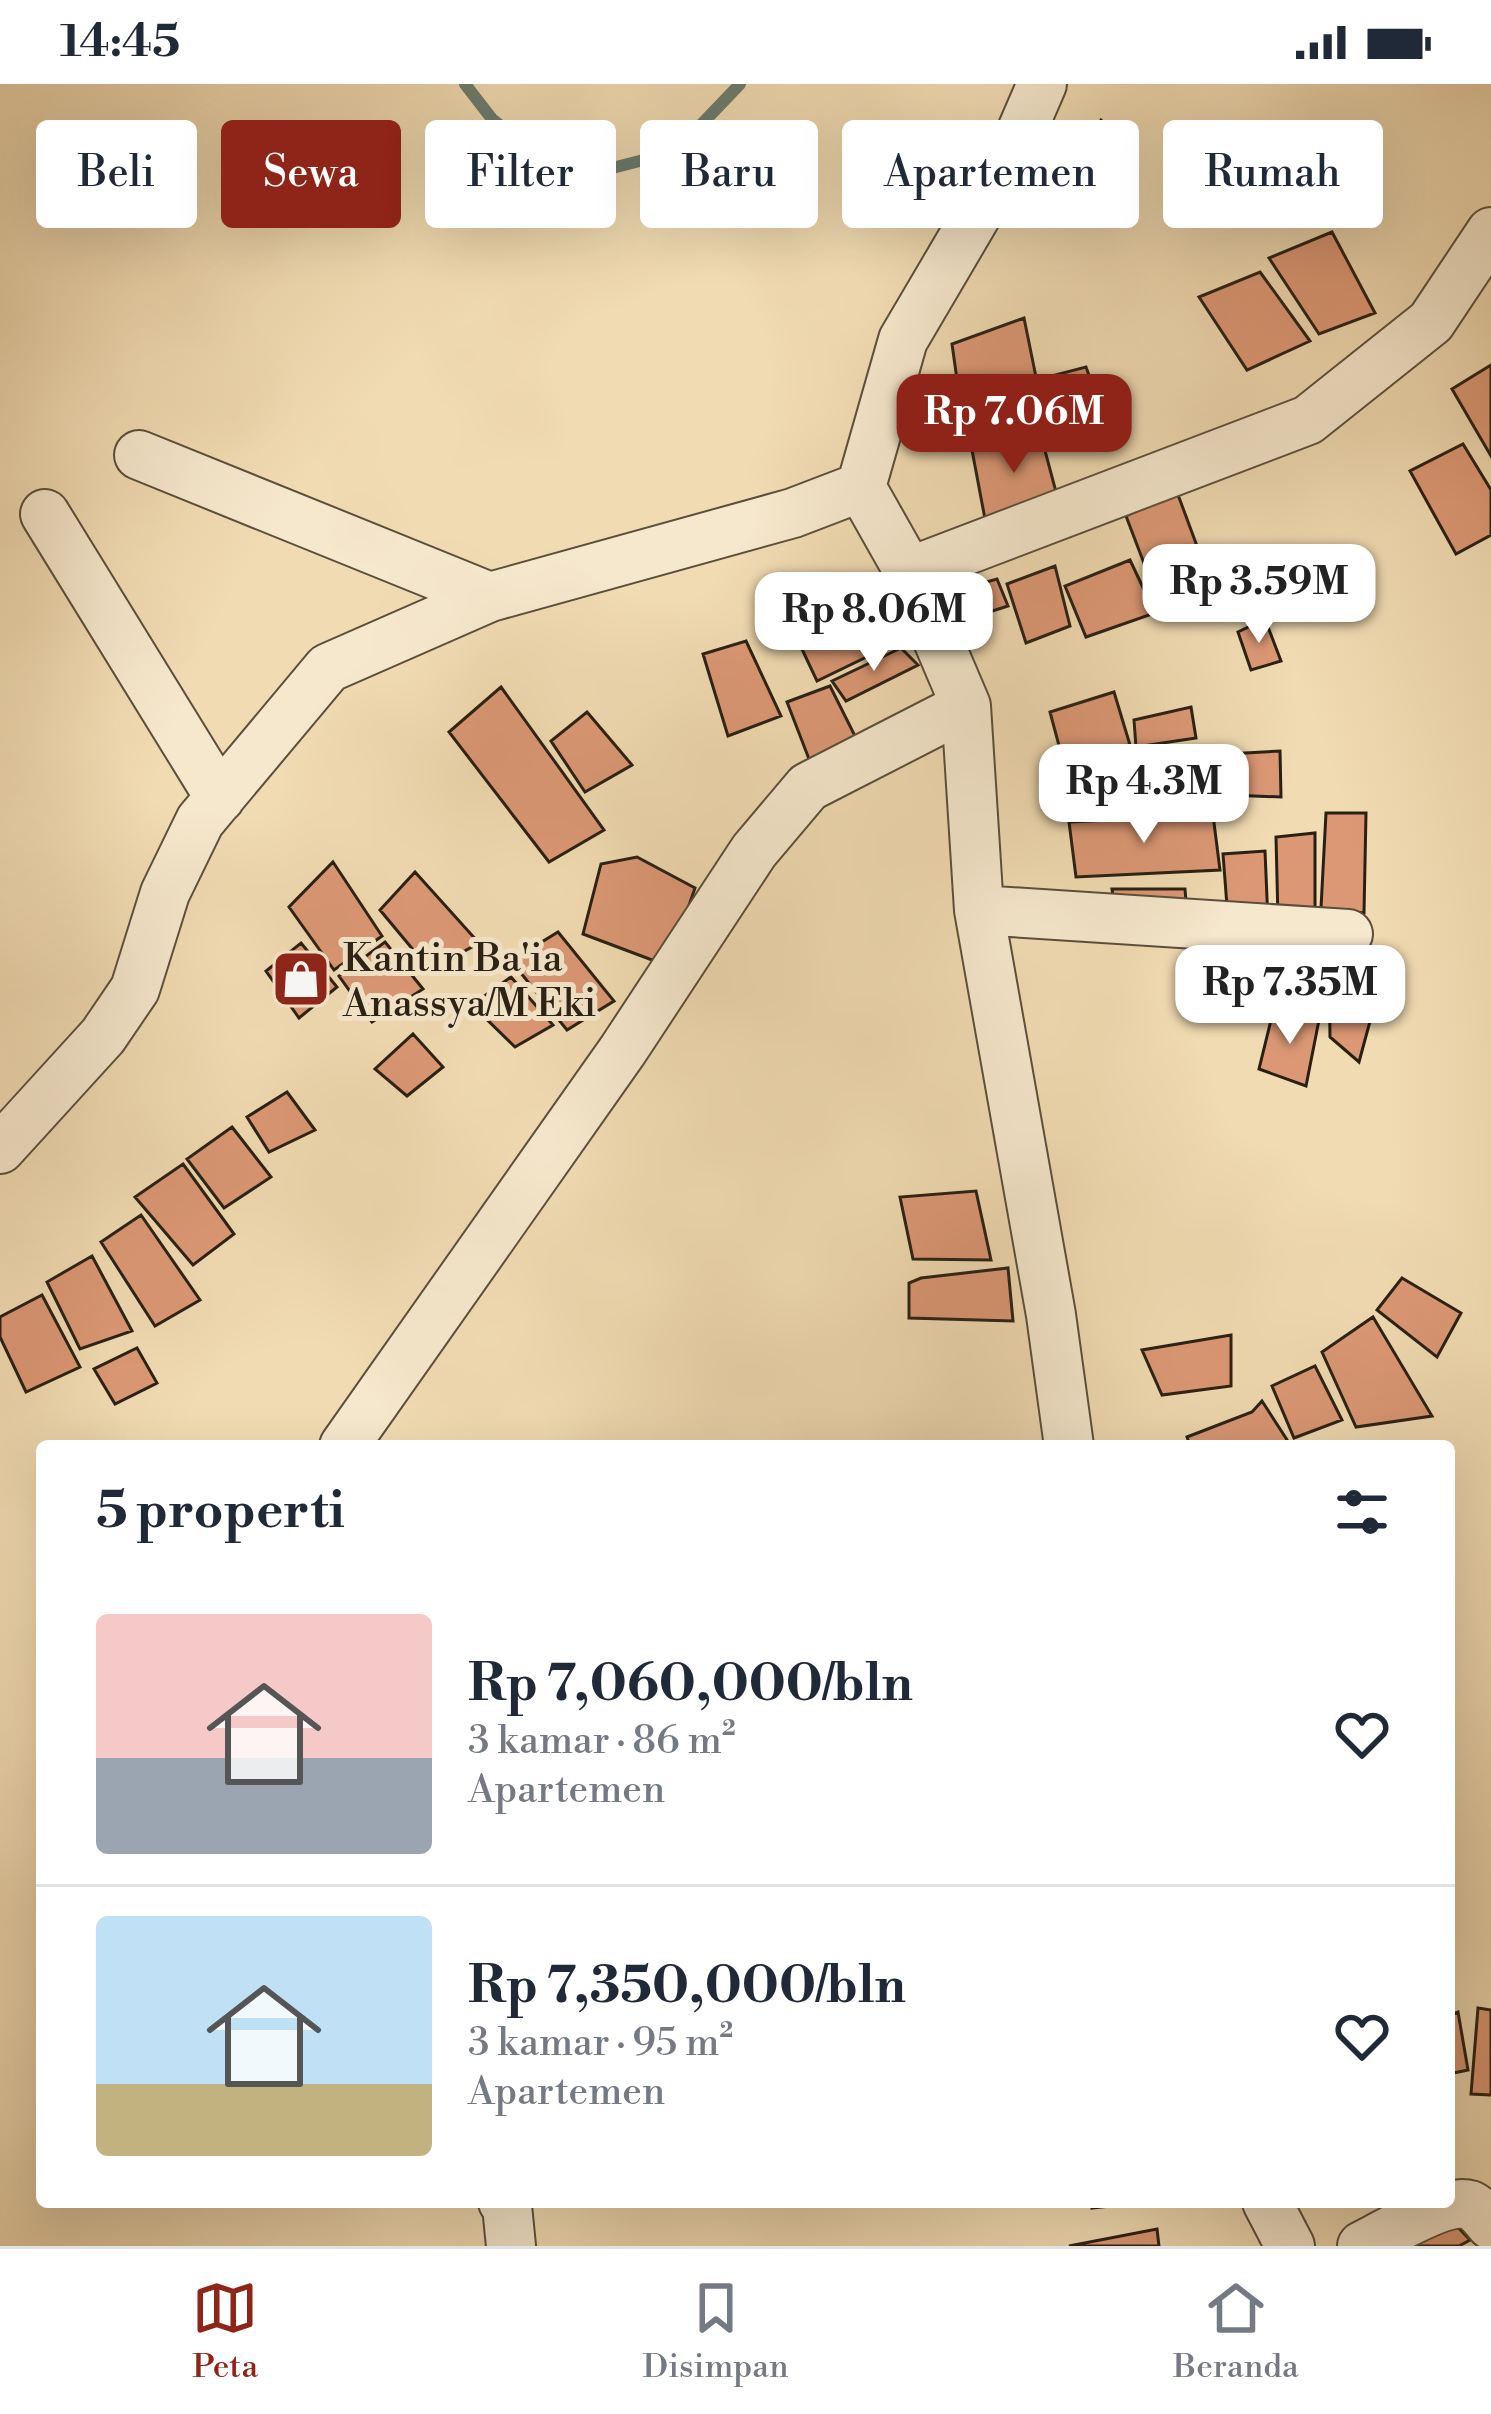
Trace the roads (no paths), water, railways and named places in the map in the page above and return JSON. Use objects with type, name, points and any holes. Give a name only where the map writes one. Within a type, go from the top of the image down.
[{"type":"street","points":[[1042,84],[1010,158],[903,340],[861,487],[909,572],[966,706],[979,910],[1051,1315],[1068,1440]]},
{"type":"street","points":[[909,572],[1308,420],[1432,322],[1491,232]]},
{"type":"street","points":[[139,455],[490,597]]},
{"type":"street","points":[[0,1149],[103,1036],[135,989],[165,893],[200,821],[328,668],[490,597],[771,519],[861,487]]},
{"type":"street","points":[[45,514],[220,797]]},
{"type":"street","points":[[348,1440],[623,1050],[767,835],[808,787],[966,706]]},
{"type":"street","points":[[979,910],[1348,934]]},
{"type":"street","points":[[1455,2205],[1468,2204],[1491,2225]]},
{"type":"street","points":[[507,2208],[511,2246]]},
{"type":"street","points":[[1270,2208],[1290,2246]]},
{"type":"street","points":[[1362,2246],[1443,2208]]},
{"type":"waterway","points":[[465,84],[492,119],[569,179],[675,152],[740,84]]},
{"type":"place","name":"Kantin Ba'ia Anassya/M Eki","points":[[301,979]]}]
